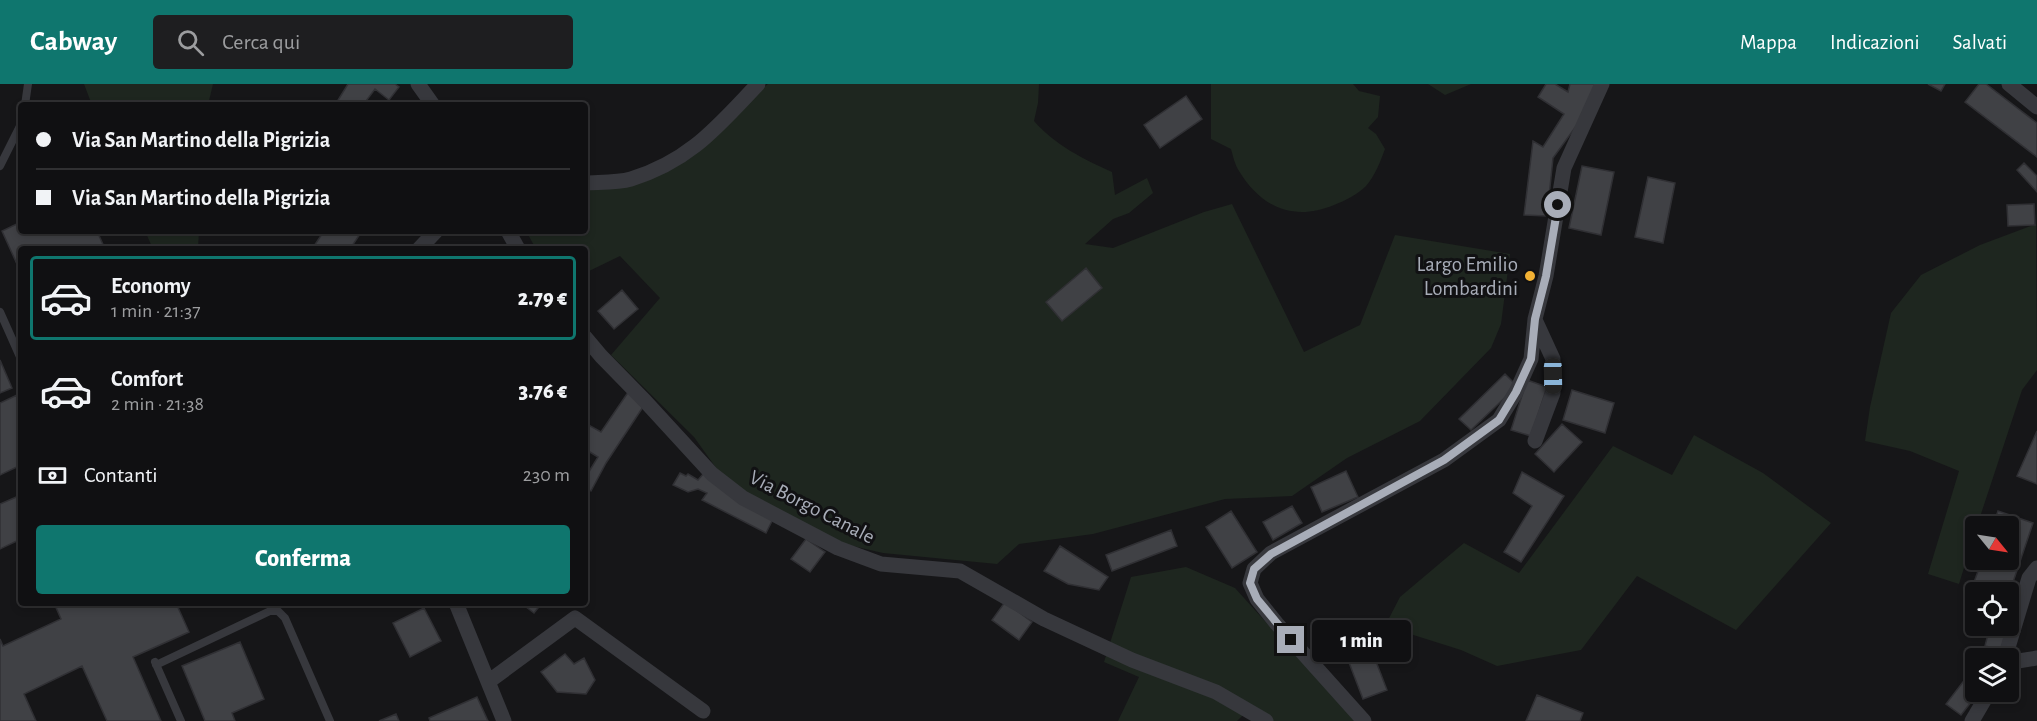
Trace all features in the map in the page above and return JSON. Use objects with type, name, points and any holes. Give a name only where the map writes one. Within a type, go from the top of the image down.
[{"type":"street","points":[[418,84],[432,102]]},
{"type":"street","points":[[588,183],[629,180],[678,159],[706,138],[758,84]]},
{"type":"street","points":[[1364,721],[1257,599],[1250,583],[1254,569],[1271,554],[1444,460],[1499,420],[1516,392],[1531,359],[1535,319],[1546,276],[1564,168],[1602,84]]},
{"type":"street","points":[[2009,84],[2037,108]]},
{"type":"street","points":[[422,246],[433,234]]},
{"type":"street","points":[[1535,319],[1553,359],[1553,393],[1535,441]]},
{"type":"street","name":"Via Borgo Canale","points":[[588,341],[712,474],[742,498],[838,548],[881,564],[960,571],[1044,619],[1132,660],[1216,692],[1266,721]]},
{"type":"street","points":[[2008,648],[2029,578],[2037,568]]},
{"type":"street","points":[[457,606],[504,721]]},
{"type":"street","points":[[489,682],[575,618],[703,711]]},
{"type":"street","points":[[2019,661],[2037,658]]},
{"type":"street","points":[[1971,721],[1983,702]]},
{"type":"lane","points":[[25,102],[28,84]]},
{"type":"lane","points":[[0,166],[18,130]]},
{"type":"lane","points":[[0,312],[18,352]]},
{"type":"lane","points":[[180,721],[156,663],[270,610],[278,611],[285,618],[330,721]]},
{"type":"shaded area","points":[[84,84],[213,84],[209,102],[91,102]]},
{"type":"shaded area","points":[[768,84],[1039,84],[1034,121],[1042,130],[1070,151],[1112,172],[1115,195],[1147,178],[1153,193],[1129,213],[1113,219],[1085,244],[1113,248],[1204,212],[1232,204],[1304,352],[1360,325],[1395,235],[1510,254],[1501,324],[1491,348],[1420,421],[1347,458],[1292,496],[1225,499],[1093,534],[1019,544],[997,564],[883,553],[831,541],[763,506],[719,472],[694,437],[611,355],[660,298],[620,256],[588,272],[588,246],[534,246],[528,234],[588,234],[588,189],[650,180]]},
{"type":"shaded area","points":[[1211,84],[1353,84],[1359,91],[1380,96],[1378,117],[1368,128],[1376,134],[1385,149],[1375,173],[1366,186],[1355,194],[1319,210],[1305,212],[1279,208],[1257,194],[1248,183],[1235,163],[1231,149],[1211,139]]},
{"type":"shaded area","points":[[1428,84],[1471,84],[1445,95]]},
{"type":"shaded area","points":[[2036,224],[2037,370],[2022,390],[1980,516],[1965,516],[1965,564],[1959,584],[1928,574],[1959,471],[1910,451],[1865,441],[1870,407],[1891,313],[1921,275],[1980,245]]},
{"type":"shaded area","points":[[146,234],[199,234],[198,246],[152,246]]},
{"type":"shaded area","points":[[1694,435],[1763,473],[1831,523],[1736,630],[1637,576],[1581,650],[1497,666],[1461,650],[1385,626],[1400,597],[1464,543],[1519,573],[1613,446],[1672,475]]},
{"type":"shaded area","points":[[1186,567],[1235,588],[1355,721],[1273,721],[1251,707],[1237,721],[1118,721],[1139,677],[1104,662],[1131,577]]},
{"type":"building","points":[[348,84],[395,84],[399,87],[389,100],[375,89],[365,102],[337,102]]},
{"type":"building","points":[[1546,84],[1555,84],[1568,92],[1570,84],[1597,84],[1590,107],[1553,158],[1547,216],[1524,215],[1533,141],[1543,147],[1564,114],[1538,97]]},
{"type":"building","points":[[1928,84],[1945,84],[1941,91]]},
{"type":"building","points":[[1979,84],[1986,84],[2037,123],[2037,157],[1965,102]]},
{"type":"building","points":[[1186,96],[1202,119],[1160,148],[1144,125]]},
{"type":"building","points":[[2024,163],[2037,176],[2037,192],[2017,170]]},
{"type":"building","points":[[1582,166],[1614,172],[1601,235],[1569,228]]},
{"type":"building","points":[[1648,177],[1675,183],[1663,243],[1635,237]]},
{"type":"building","points":[[2034,204],[2035,225],[2008,226],[2007,205]]},
{"type":"building","points":[[18,223],[18,234],[98,234],[104,246],[18,246],[18,266],[2,231]]},
{"type":"building","points":[[322,234],[360,234],[352,246],[314,246]]},
{"type":"building","points":[[1086,268],[1102,288],[1062,321],[1046,302]]},
{"type":"building","points":[[622,290],[638,309],[614,329],[598,311]]},
{"type":"building","points":[[0,360],[12,388],[0,393]]},
{"type":"building","points":[[1505,374],[1517,386],[1471,430],[1459,419]]},
{"type":"building","points":[[1527,380],[1547,387],[1531,436],[1511,430]]},
{"type":"building","points":[[1572,390],[1614,403],[1605,433],[1563,420]]},
{"type":"building","points":[[629,391],[643,407],[606,463],[591,491],[588,489],[588,473],[598,457],[588,451],[588,425],[601,432]]},
{"type":"building","points":[[17,395],[18,397],[18,466],[0,475],[0,403]]},
{"type":"building","points":[[1562,424],[1582,442],[1554,472],[1535,454]]},
{"type":"building","points":[[2037,431],[2037,484],[2017,476]]},
{"type":"building","points":[[1346,471],[1358,497],[1322,512],[1311,487]]},
{"type":"building","points":[[1522,472],[1564,496],[1521,562],[1504,552],[1532,506],[1513,493]]},
{"type":"building","points":[[680,473],[686,476],[688,474],[698,480],[704,473],[773,519],[766,533],[702,500],[707,493],[698,489],[688,492],[673,485]]},
{"type":"building","points":[[18,496],[18,540],[0,549],[0,504]]},
{"type":"building","points":[[1292,506],[1302,523],[1273,540],[1263,522]]},
{"type":"building","points":[[1231,511],[1257,552],[1232,568],[1206,527]]},
{"type":"building","points":[[1998,511],[2013,516],[1996,516]]},
{"type":"building","points":[[2019,518],[2033,523],[2019,564]]},
{"type":"building","points":[[1171,530],[1177,546],[1112,571],[1106,555]]},
{"type":"building","points":[[806,539],[825,552],[810,572],[791,559]]},
{"type":"building","points":[[1060,546],[1108,577],[1099,590],[1068,584],[1044,571]]},
{"type":"building","points":[[1978,570],[2017,570],[2013,582],[1974,582]]},
{"type":"building","points":[[1005,602],[1032,622],[1019,640],[992,620]]},
{"type":"building","points":[[55,606],[177,606],[189,632],[133,657],[161,721],[107,721],[82,666],[24,694],[36,721],[0,721],[0,639],[3,646],[61,619]]},
{"type":"building","points":[[525,606],[540,606],[534,613]]},
{"type":"building","points":[[424,608],[441,641],[410,657],[393,623]]},
{"type":"building","points":[[1988,636],[2006,636],[2003,648],[1985,646]]},
{"type":"building","points":[[240,642],[264,699],[232,713],[235,721],[205,721],[182,666]]},
{"type":"building","points":[[1372,651],[1387,690],[1363,699],[1348,660]]},
{"type":"building","points":[[565,654],[574,664],[584,658],[595,680],[586,694],[557,692],[541,672]]},
{"type":"building","points":[[1965,679],[1965,702],[1971,702],[1961,715],[1946,704]]},
{"type":"building","points":[[1537,695],[1583,713],[1580,721],[1526,721]]},
{"type":"building","points":[[477,697],[488,721],[430,721],[429,718]]},
{"type":"building","points":[[396,714],[399,721],[379,721]]},
{"type":"place","name":"Largo Emilio Lombardini","points":[[1530,276]]},
{"type":"route","points":[[1291,640],[1257,599],[1250,583],[1254,569],[1271,554],[1444,460],[1499,420],[1516,392],[1531,359],[1535,319],[1546,276],[1558,205]]}]
